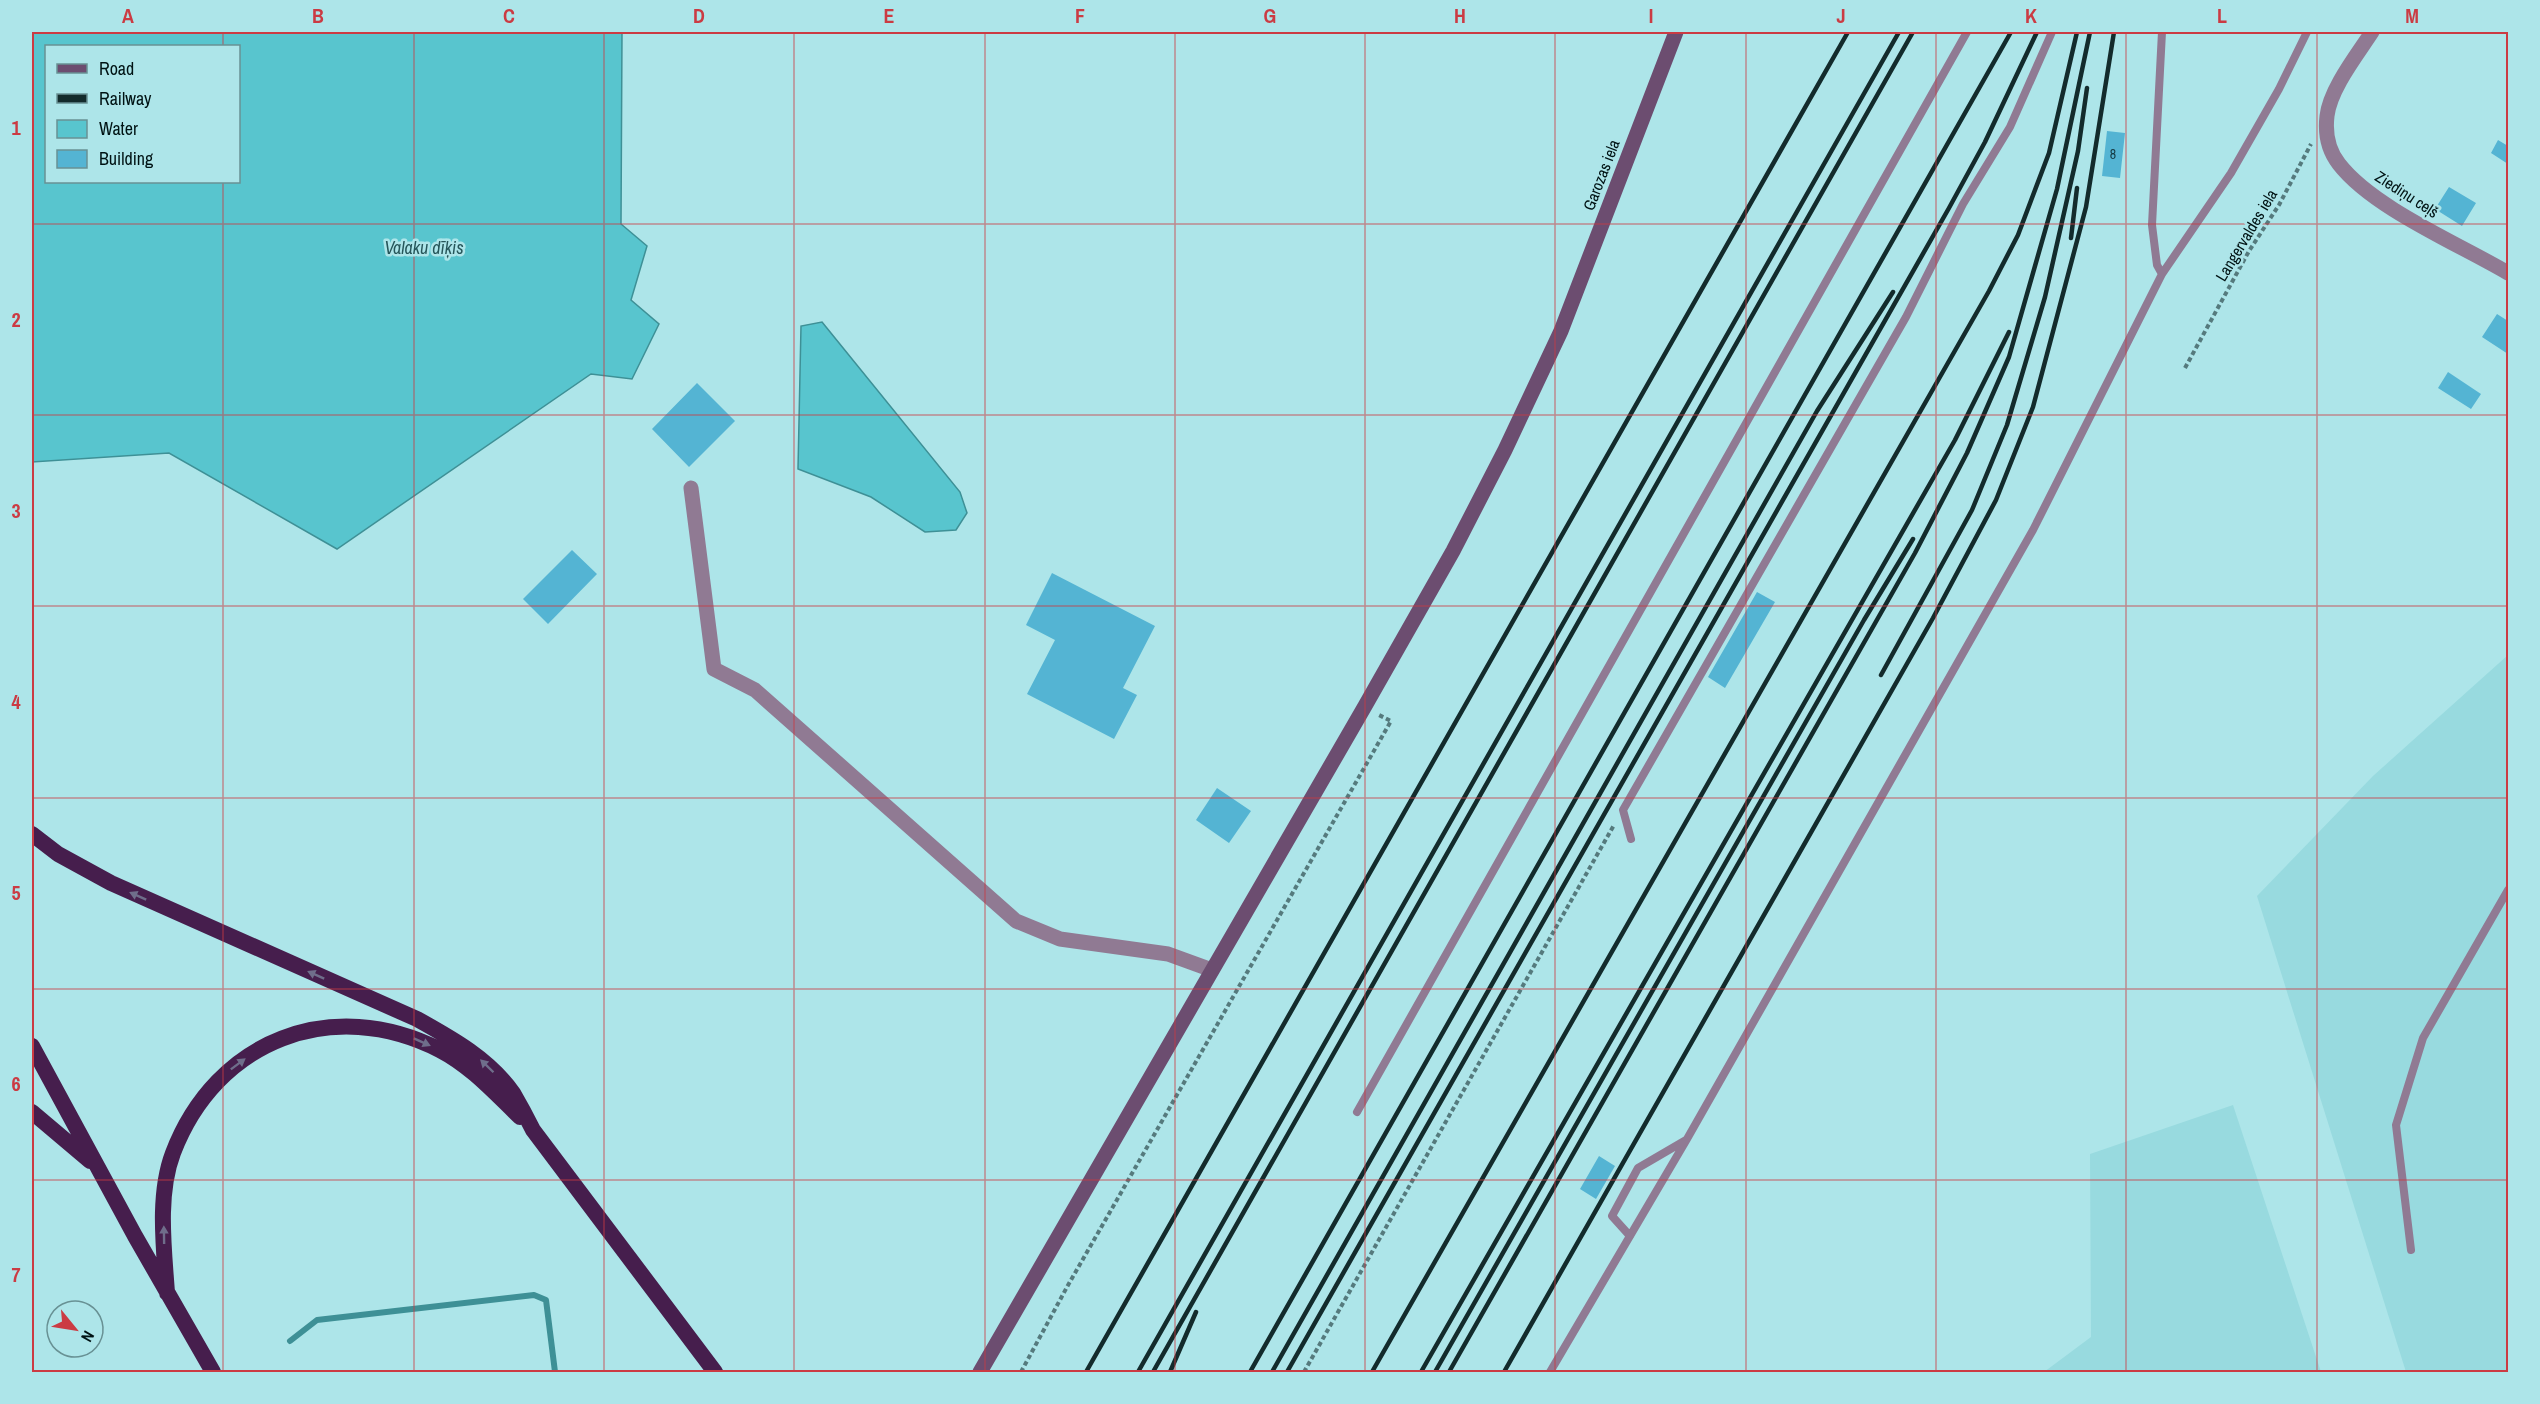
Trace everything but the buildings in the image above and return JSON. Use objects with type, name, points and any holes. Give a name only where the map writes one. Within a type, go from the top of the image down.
[{"type":"highway","points":[[32,834],[58,854],[111,883],[417,1019],[460,1043],[488,1066],[512,1093],[533,1130],[715,1372]]},
{"type":"highway","points":[[167,1293],[164,1200],[172,1155],[192,1112],[212,1085],[241,1061],[271,1042],[301,1031],[333,1026],[367,1028],[408,1036],[441,1051],[475,1074],[533,1130]]},
{"type":"highway","points":[[32,1046],[97,1167],[213,1372]]},
{"type":"highway","points":[[32,1112],[97,1167]]},
{"type":"main road","name":"Garozas iela","points":[[980,1372],[1453,550],[1505,450],[1561,331],[1676,32]]},
{"type":"street","points":[[2327,114],[2339,84],[2372,32]]},
{"type":"street","name":"Ziediņu ceļš","points":[[2327,114],[2326,139],[2337,163],[2354,181],[2380,200],[2508,273]]},
{"type":"street","points":[[692,488],[714,669],[755,690],[1016,921],[1060,939],[1168,954],[1212,970]]},
{"type":"lane","points":[[1357,1112],[1966,32]]},
{"type":"lane","points":[[1631,839],[1623,810],[1906,317],[1963,204],[2010,127],[2052,32]]},
{"type":"lane","points":[[2162,32],[2152,225],[2157,265],[2162,274]]},
{"type":"lane","points":[[1550,1372],[1687,1139],[2033,530],[2162,274],[2231,173],[2279,89],[2307,32]]},
{"type":"lane","points":[[2411,1251],[2396,1125],[2423,1038],[2508,890]]},
{"type":"lane","points":[[1630,1236],[1612,1216],[1638,1168],[1687,1139]]},
{"type":"path","name":"Langervaldes iela","points":[[2185,368],[2249,251],[2279,206],[2327,114]]},
{"type":"path","points":[[1021,1372],[1390,721]]},
{"type":"path","points":[[1304,1372],[1623,810]]},
{"type":"shaded area","points":[[2508,655],[2508,1372],[2406,1372],[2257,896],[2373,776]]},
{"type":"shaded area","points":[[2233,1105],[2321,1372],[2044,1372],[2091,1337],[2090,1154]]},
{"type":"water","name":"Valaku dīķis","points":[[32,32],[622,32],[621,224],[647,246],[631,300],[659,324],[632,379],[591,374],[337,549],[169,453],[32,462]]},
{"type":"water","points":[[822,322],[960,492],[967,513],[956,530],[925,532],[871,497],[798,469],[801,326]]},
{"type":"waterway","points":[[290,1341],[317,1320],[534,1295],[546,1300],[555,1372]]},
{"type":"railway","points":[[1086,1372],[1848,32]]},
{"type":"railway","points":[[1138,1372],[1899,32]]},
{"type":"railway","points":[[1153,1372],[1913,32]]},
{"type":"railway","points":[[1250,1372],[2011,32]]},
{"type":"railway","points":[[1287,1372],[1949,208],[1985,142],[2037,32]]},
{"type":"railway","points":[[1372,1372],[1989,291],[2018,235],[2049,153],[2077,32]]},
{"type":"railway","points":[[1449,1372],[1915,553],[1967,453],[2009,357],[2057,189],[2090,32]]},
{"type":"railway","points":[[1504,1372],[1933,618],[1996,500],[2033,407],[2086,207],[2114,32]]},
{"type":"railway","points":[[1881,675],[1972,510],[2007,425],[2045,297],[2078,151],[2087,88]]},
{"type":"railway","points":[[2071,238],[2077,188]]},
{"type":"railway","points":[[1272,1372],[1817,411],[1893,292]]},
{"type":"railway","points":[[1421,1372],[1955,440],[2009,332]]},
{"type":"railway","points":[[1435,1372],[1864,620],[1913,539]]},
{"type":"railway","points":[[1170,1372],[1196,1312]]}]
